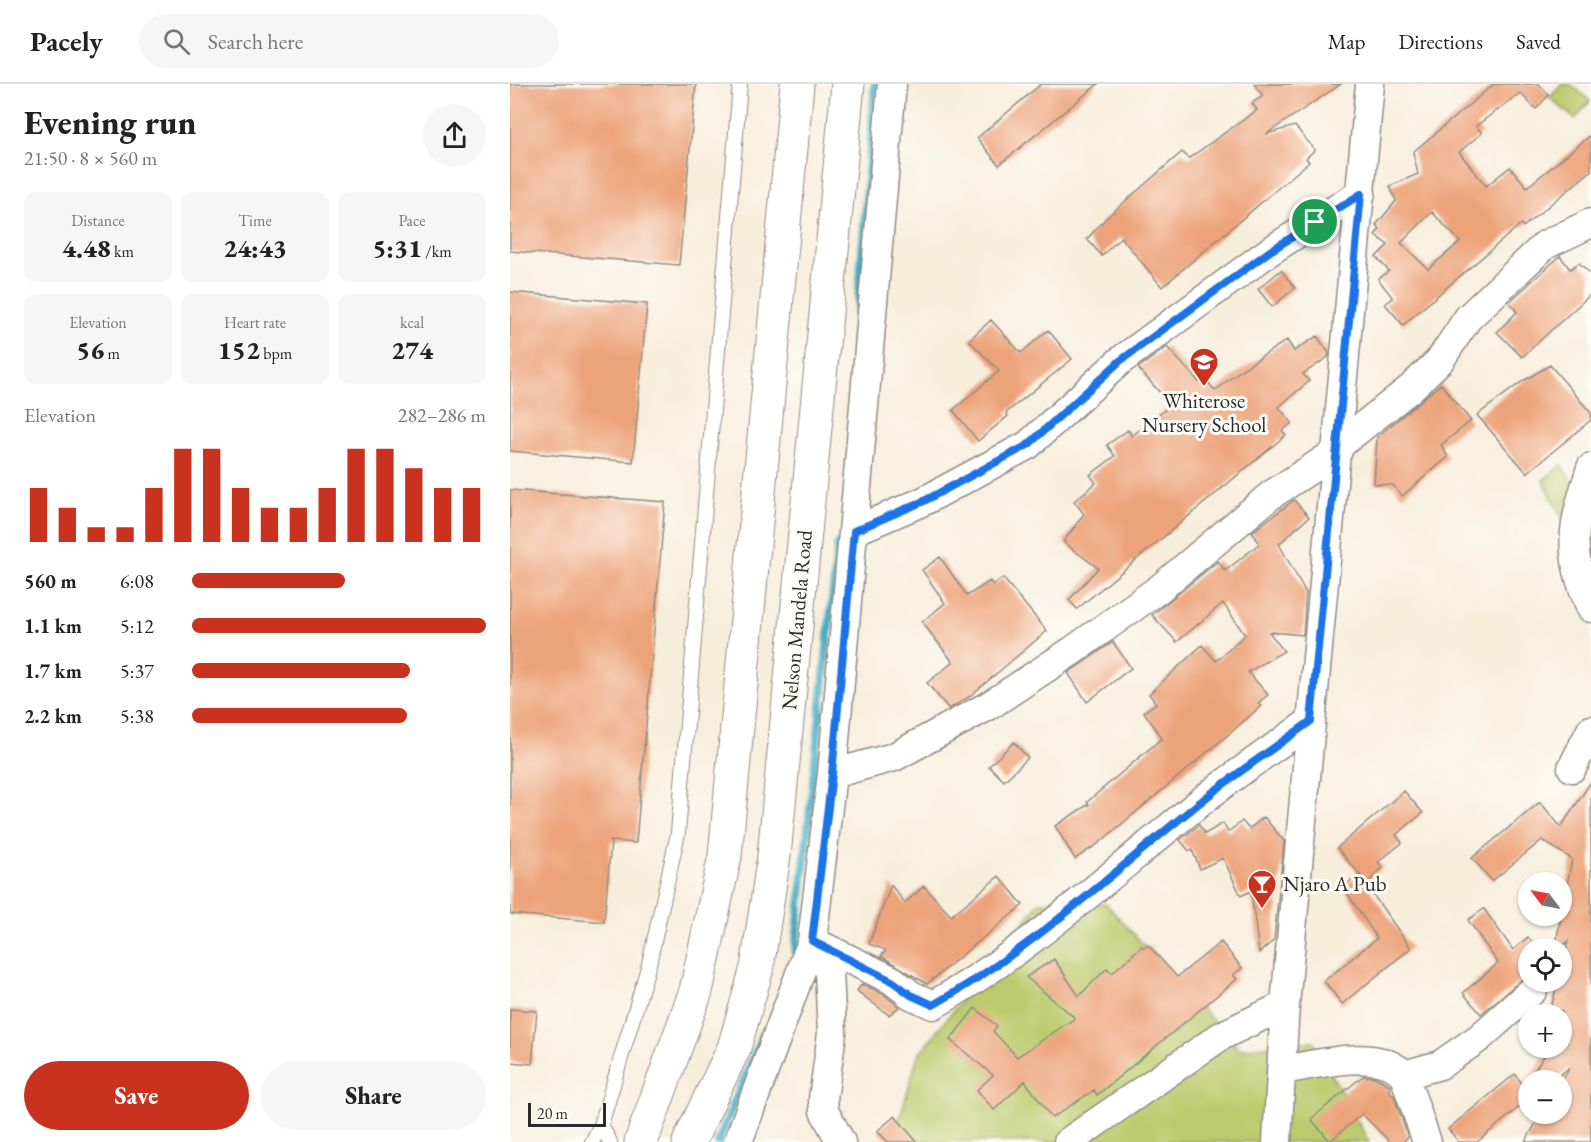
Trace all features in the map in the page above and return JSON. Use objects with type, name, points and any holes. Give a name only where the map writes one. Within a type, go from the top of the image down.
[{"type":"main road","points":[[641,1142],[696,991],[725,856],[797,84]]},
{"type":"main road","name":"Nelson Mandela Road","points":[[689,1142],[734,1048],[757,968],[774,856],[848,84]]},
{"type":"street","points":[[841,1142],[824,1111],[823,1099],[831,1033],[820,946],[832,774],[892,84]]},
{"type":"street","points":[[1277,1142],[1285,1005],[1370,84]]},
{"type":"street","points":[[854,531],[924,501],[1028,445],[1120,361],[1270,251],[1361,194]]},
{"type":"street","points":[[832,774],[894,757],[990,705],[1072,651],[1159,589],[1270,495],[1338,448],[1411,388],[1440,360],[1468,318],[1545,245],[1591,223]]},
{"type":"street","points":[[1591,468],[1575,518],[1574,548],[1579,580],[1591,608]]},
{"type":"street","points":[[820,946],[892,981],[911,995],[933,1005],[958,991],[1071,910],[1209,795],[1311,721]]},
{"type":"street","points":[[1572,768],[1591,730]]},
{"type":"street","points":[[738,1142],[820,946]]},
{"type":"street","points":[[1404,1075],[1440,1065],[1487,1032],[1531,992]]},
{"type":"street","points":[[1068,1142],[1221,1036],[1285,1005]]},
{"type":"street","points":[[1282,1070],[1362,1059],[1384,1060],[1396,1066],[1404,1075],[1427,1142]]},
{"type":"lane","points":[[592,1142],[602,1125],[649,964],[678,833],[740,84]]},
{"type":"lane","points":[[602,1125],[609,1142]]},
{"type":"green space","points":[[1562,84],[1570,84],[1590,101],[1575,119],[1550,98]]},
{"type":"green space","points":[[1562,465],[1581,499],[1562,518],[1543,480]]},
{"type":"green space","points":[[1040,902],[1106,904],[1239,1049],[1313,1041],[1369,1142],[893,1142],[918,1055]]},
{"type":"building","points":[[510,84],[696,84],[679,265],[510,251]]},
{"type":"building","points":[[1041,84],[1098,84],[999,165],[977,138]]},
{"type":"building","points":[[1254,84],[1341,84],[1266,134],[1295,126],[1315,150],[1306,158],[1309,162],[1162,287],[1121,237],[1102,256],[1087,239],[1106,218],[1182,152],[1189,158],[1257,110],[1252,103],[1263,96]]},
{"type":"building","points":[[1494,84],[1539,84],[1549,95],[1536,109],[1520,93],[1476,126],[1482,133],[1459,152],[1486,186],[1510,167],[1527,187],[1591,135],[1591,171],[1523,227],[1521,224],[1403,325],[1385,304],[1393,298],[1378,279],[1389,271],[1376,257],[1388,245],[1375,235],[1380,229],[1376,225],[1396,201],[1390,186],[1418,174],[1413,152]],"holes":[[[1432,212],[1460,242],[1428,269],[1401,243]]]},
{"type":"building","points":[[1560,256],[1570,269],[1579,263],[1591,274],[1591,294],[1522,357],[1497,332],[1517,312],[1509,302]]},
{"type":"building","points":[[1281,270],[1295,288],[1272,307],[1258,289]]},
{"type":"building","points":[[510,292],[647,304],[633,462],[510,451]]},
{"type":"building","points":[[991,320],[1021,353],[1048,330],[1072,359],[1006,413],[1008,416],[978,441],[953,410],[999,371],[969,340]]},
{"type":"building","points":[[1317,336],[1329,353],[1328,357],[1303,374],[1309,381],[1279,407],[1292,423],[1282,431],[1286,435],[1077,609],[1069,600],[1098,568],[1063,542],[1084,514],[1074,501],[1096,483],[1090,475],[1115,456],[1107,445],[1128,430],[1132,436],[1171,405],[1138,368],[1167,347],[1199,382],[1204,377],[1215,391],[1241,370],[1287,340],[1294,351]]},
{"type":"building","points":[[1550,365],[1591,413],[1591,420],[1527,473],[1477,415],[1523,381]]},
{"type":"building","points":[[1441,384],[1471,421],[1441,445],[1448,457],[1402,496],[1393,485],[1374,484],[1377,437]]},
{"type":"building","points":[[510,490],[665,502],[636,843],[611,841],[604,922],[510,914]]},
{"type":"building","points":[[1294,500],[1309,517],[1279,544],[1306,593],[1303,635],[1269,632],[1284,651],[1248,672],[1268,695],[1258,703],[1261,706],[1235,729],[1098,844],[1075,859],[1055,826],[1089,804],[1087,802],[1162,738],[1144,712],[1156,703],[1149,694],[1202,645],[1216,661],[1245,635],[1223,603],[1177,642],[1152,615],[1218,561],[1225,571],[1259,544],[1252,532]]},
{"type":"building","points":[[940,557],[967,596],[990,581],[993,585],[1003,578],[1047,631],[970,696],[949,709],[927,683],[953,662],[922,622],[945,603],[922,570]]},
{"type":"building","points":[[1113,642],[1131,668],[1087,702],[1068,673]]},
{"type":"building","points":[[1014,742],[1028,758],[1004,781],[989,766]]},
{"type":"building","points":[[1591,782],[1591,1142],[1525,1142],[1536,1124],[1572,1124],[1572,1070],[1568,1070],[1570,1067],[1566,1070],[1535,1070],[1543,1058],[1572,1058],[1572,1004],[1552,1004],[1555,992],[1572,992],[1572,938],[1557,938],[1559,926],[1572,926],[1572,872],[1570,872],[1572,859],[1542,840],[1492,881],[1472,858],[1540,802],[1561,827]]},
{"type":"building","points":[[1404,791],[1423,813],[1396,835],[1402,843],[1378,862],[1383,867],[1367,883],[1337,848]]},
{"type":"building","points":[[1264,817],[1284,841],[1274,940],[1259,953],[1251,891],[1241,896],[1223,858],[1200,869],[1192,850],[1189,851],[1180,840],[1199,825],[1205,834],[1223,823],[1228,832],[1242,821],[1249,829]]},
{"type":"building","points":[[1359,875],[1411,948],[1342,1004],[1324,981],[1377,938],[1343,887]]},
{"type":"building","points":[[999,876],[1023,905],[927,984],[881,956],[886,950],[869,944],[891,885],[905,903],[924,886],[951,916]]},
{"type":"building","points":[[1484,909],[1513,950],[1518,946],[1518,983],[1481,1014],[1463,993],[1498,963],[1468,920]]},
{"type":"building","points":[[1221,942],[1242,968],[1233,975],[1237,979],[1097,1095],[1094,1090],[1052,1118],[1025,1081],[994,1110],[977,1090],[993,1075],[950,1040],[975,1008],[997,1026],[993,1031],[1017,1057],[1075,1018],[1026,977],[1054,959],[1079,996],[1107,968],[1112,973],[1142,946],[1144,948],[1148,945],[1177,977]]},
{"type":"building","points":[[862,984],[883,994],[899,1007],[889,1015],[857,991]]},
{"type":"building","points":[[510,1009],[537,1011],[532,1064],[510,1062]]},
{"type":"building","points":[[1515,1074],[1518,1078],[1518,1108],[1477,1142],[1459,1142],[1448,1129]]},
{"type":"building","points":[[1363,1076],[1375,1077],[1390,1085],[1389,1091],[1394,1096],[1408,1137],[1403,1142],[1390,1142],[1362,1114],[1330,1141],[1311,1119]]},
{"type":"building","points":[[895,1116],[917,1142],[888,1142],[877,1131]]},
{"type":"waterway","points":[[855,343],[875,84]]},
{"type":"waterway","points":[[795,952],[838,543]]},
{"type":"waterway","points":[[718,1142],[763,1033]]},
{"type":"place","name":"Whiterose Nursery School","points":[[1204,388]]},
{"type":"place","name":"Njaro A Pub","points":[[1262,910]]},
{"type":"route","points":[[1361,194],[1311,721],[1209,795],[1071,910],[958,991],[933,1005],[911,995],[892,981],[812,941],[832,774],[854,531],[924,501],[1028,445],[1120,361],[1270,251],[1315,222],[1361,194]]}]
